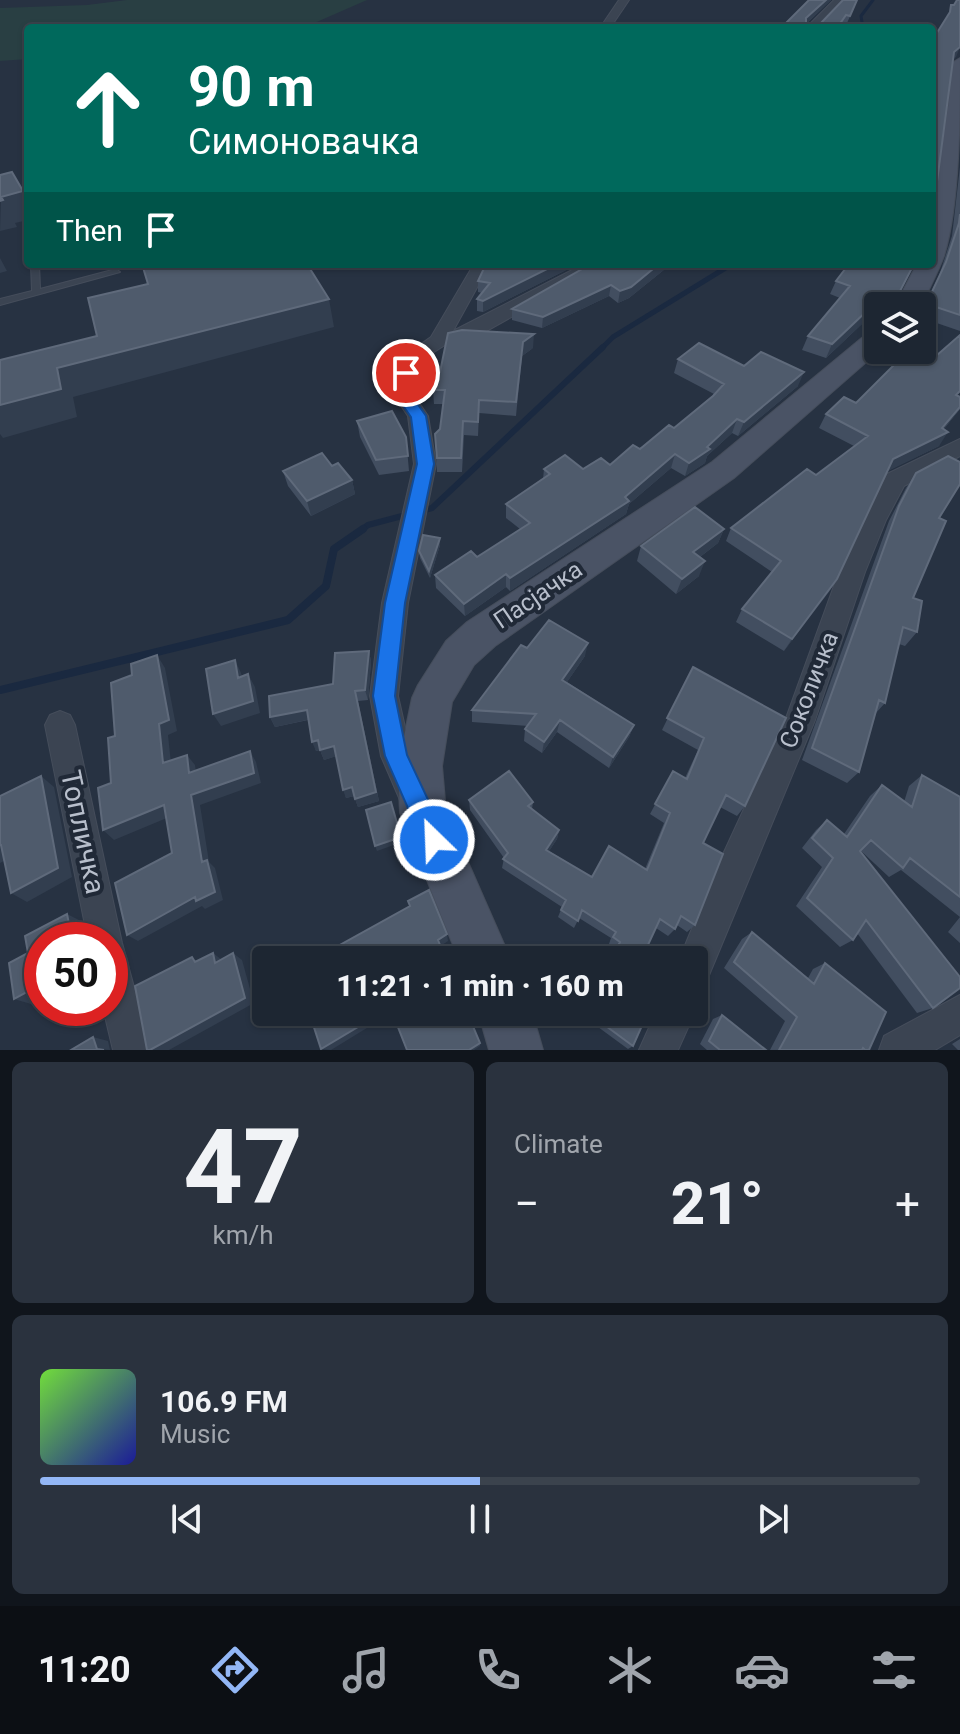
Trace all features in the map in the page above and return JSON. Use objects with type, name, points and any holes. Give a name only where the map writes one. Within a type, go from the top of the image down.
[{"type":"main road","points":[[936,244],[958,101],[960,63]]},
{"type":"main road","points":[[915,292],[927,268]]},
{"type":"main road","name":"Пасјачка","points":[[479,946],[423,813],[420,766],[428,716],[440,682],[460,653],[509,613],[723,470],[864,350]]},
{"type":"main road","points":[[509,1026],[516,1050]]},
{"type":"street","points":[[608,24],[624,0]]},
{"type":"street","points":[[815,24],[839,0]]},
{"type":"street","points":[[438,341],[480,268]]},
{"type":"street","points":[[423,813],[396,756],[384,696],[395,603],[425,464],[418,416],[403,394],[406,373],[415,355],[438,341],[469,333],[530,297],[589,268]]},
{"type":"street","name":"Соколичка","points":[[702,946],[800,720],[852,572],[874,520],[895,480],[960,447]]},
{"type":"street","name":"Топличка","points":[[60,725],[102,922]]},
{"type":"street","points":[[898,1050],[960,1014]]},
{"type":"street","points":[[126,1026],[132,1050]]},
{"type":"street","points":[[658,1050],[669,1026]]},
{"type":"lane","points":[[35,268],[36,293]]},
{"type":"lane","points":[[0,302],[116,272]]},
{"type":"green space","points":[[127,0],[367,0],[312,24],[24,24],[24,59],[0,61],[0,8],[87,5]]},
{"type":"building","points":[[809,0],[826,0],[806,18],[806,23],[821,23],[843,0],[857,0],[850,16],[846,15],[840,24],[785,24]]},
{"type":"building","points":[[960,0],[960,47],[954,52],[936,189],[936,34],[951,5]]},
{"type":"building","points":[[12,172],[23,191],[1,197],[3,200],[0,201],[0,175]]},
{"type":"building","points":[[960,214],[960,315],[936,307],[936,292],[932,292],[946,262]]},
{"type":"building","points":[[143,268],[310,268],[329,299],[57,368],[61,389],[0,405],[0,360],[97,336],[88,298],[148,284]]},
{"type":"building","points":[[484,268],[549,268],[483,301],[477,299],[490,283],[478,281]]},
{"type":"building","points":[[584,268],[654,268],[631,287],[620,291],[611,285],[543,317],[512,309]]},
{"type":"building","points":[[846,268],[912,268],[900,292],[864,292],[864,314],[832,344],[808,336],[850,286],[836,281]]},
{"type":"building","points":[[462,330],[534,334],[523,342],[516,402],[479,400],[478,422],[463,421],[461,458],[437,458],[435,434],[440,429],[445,390],[433,390],[434,372],[440,372],[448,333]]},
{"type":"building","points":[[960,335],[960,391],[956,395],[960,397],[960,407],[942,428],[948,432],[893,459],[837,579],[792,639],[742,609],[781,561],[731,528],[807,469],[816,475],[868,436],[826,414],[844,397],[856,403],[895,364],[936,364],[936,356]]},
{"type":"building","points":[[699,343],[744,366],[761,352],[804,372],[744,422],[737,419],[707,447],[710,449],[689,463],[675,454],[625,497],[629,501],[510,578],[506,574],[464,604],[435,575],[471,551],[477,557],[530,523],[506,504],[550,474],[544,469],[565,455],[583,469],[601,458],[610,465],[633,445],[640,449],[669,425],[674,428],[713,396],[724,384],[678,359]]},
{"type":"building","points":[[392,411],[406,437],[408,456],[376,460],[357,421]]},
{"type":"building","points":[[322,453],[332,466],[338,463],[352,480],[307,501],[283,471]]},
{"type":"building","points":[[948,456],[960,462],[960,484],[939,518],[946,521],[913,598],[922,601],[917,632],[903,627],[885,703],[879,700],[859,772],[812,748],[899,506],[916,473]]},
{"type":"building","points":[[695,507],[724,529],[693,552],[705,561],[682,579],[641,546]]},
{"type":"building","points":[[423,535],[440,538],[429,571],[419,551]]},
{"type":"building","points":[[549,620],[588,643],[562,680],[634,725],[613,757],[560,720],[544,742],[525,729],[536,714],[472,710],[521,645],[527,648]]},
{"type":"building","points":[[369,651],[365,690],[355,691],[376,792],[355,799],[352,787],[343,790],[334,746],[320,750],[318,740],[312,742],[307,710],[270,717],[269,696],[333,684],[335,653]]},
{"type":"building","points":[[157,655],[169,720],[159,724],[163,763],[187,755],[189,773],[250,751],[254,773],[191,795],[202,862],[207,860],[215,892],[196,901],[195,897],[128,934],[128,922],[124,922],[115,883],[172,853],[164,805],[103,830],[98,788],[111,783],[108,738],[115,736],[111,683],[132,675],[131,664]]},
{"type":"building","points":[[235,660],[238,678],[248,674],[253,701],[213,714],[206,669]]},
{"type":"building","points":[[693,667],[786,718],[745,806],[726,795],[703,843],[723,854],[695,925],[681,916],[675,929],[660,919],[647,946],[618,946],[620,942],[613,937],[616,932],[582,910],[578,921],[561,910],[566,900],[503,859],[508,853],[469,800],[509,771],[533,802],[528,806],[559,830],[546,850],[592,877],[609,846],[647,870],[670,813],[655,804],[673,771],[687,779],[704,738],[667,718]]},
{"type":"building","points":[[922,775],[960,797],[960,897],[910,858],[903,868],[871,840],[860,851],[960,977],[960,988],[933,1008],[866,920],[853,940],[807,898],[833,858],[812,838],[827,820],[847,837],[882,785],[912,807]]},
{"type":"building","points":[[41,776],[58,868],[11,893],[0,845],[0,796]]},
{"type":"building","points":[[391,802],[401,837],[375,846],[366,810]]},
{"type":"building","points":[[429,890],[447,934],[438,940],[440,946],[340,946],[410,906],[408,901]]},
{"type":"building","points":[[67,914],[69,922],[52,922]]},
{"type":"building","points":[[752,932],[814,984],[825,963],[886,1012],[869,1050],[779,1050],[797,1017],[734,962]]},
{"type":"building","points":[[213,953],[215,963],[233,953],[245,998],[147,1050],[135,986],[192,957],[195,962]]},
{"type":"building","points":[[24,955],[24,994],[14,999],[9,963]]},
{"type":"building","points":[[722,1015],[766,1050],[720,1050],[709,1041]]},
{"type":"building","points":[[314,1026],[360,1026],[321,1049]]},
{"type":"building","points":[[398,1026],[473,1026],[480,1043],[469,1050],[407,1050]]},
{"type":"building","points":[[606,1026],[642,1026],[633,1046]]},
{"type":"building","points":[[93,1037],[97,1049],[104,1050],[71,1050]]},
{"type":"waterway","points":[[862,24],[861,16],[873,0]]},
{"type":"waterway","points":[[603,347],[613,337],[725,268]]},
{"type":"waterway","points":[[360,531],[368,525],[432,508],[603,347]]},
{"type":"waterway","points":[[0,690],[288,620],[326,586],[334,549],[363,529]]},
{"type":"route","points":[[406,373],[403,394],[418,416],[425,464],[395,603],[384,696],[396,756],[434,840]]}]
